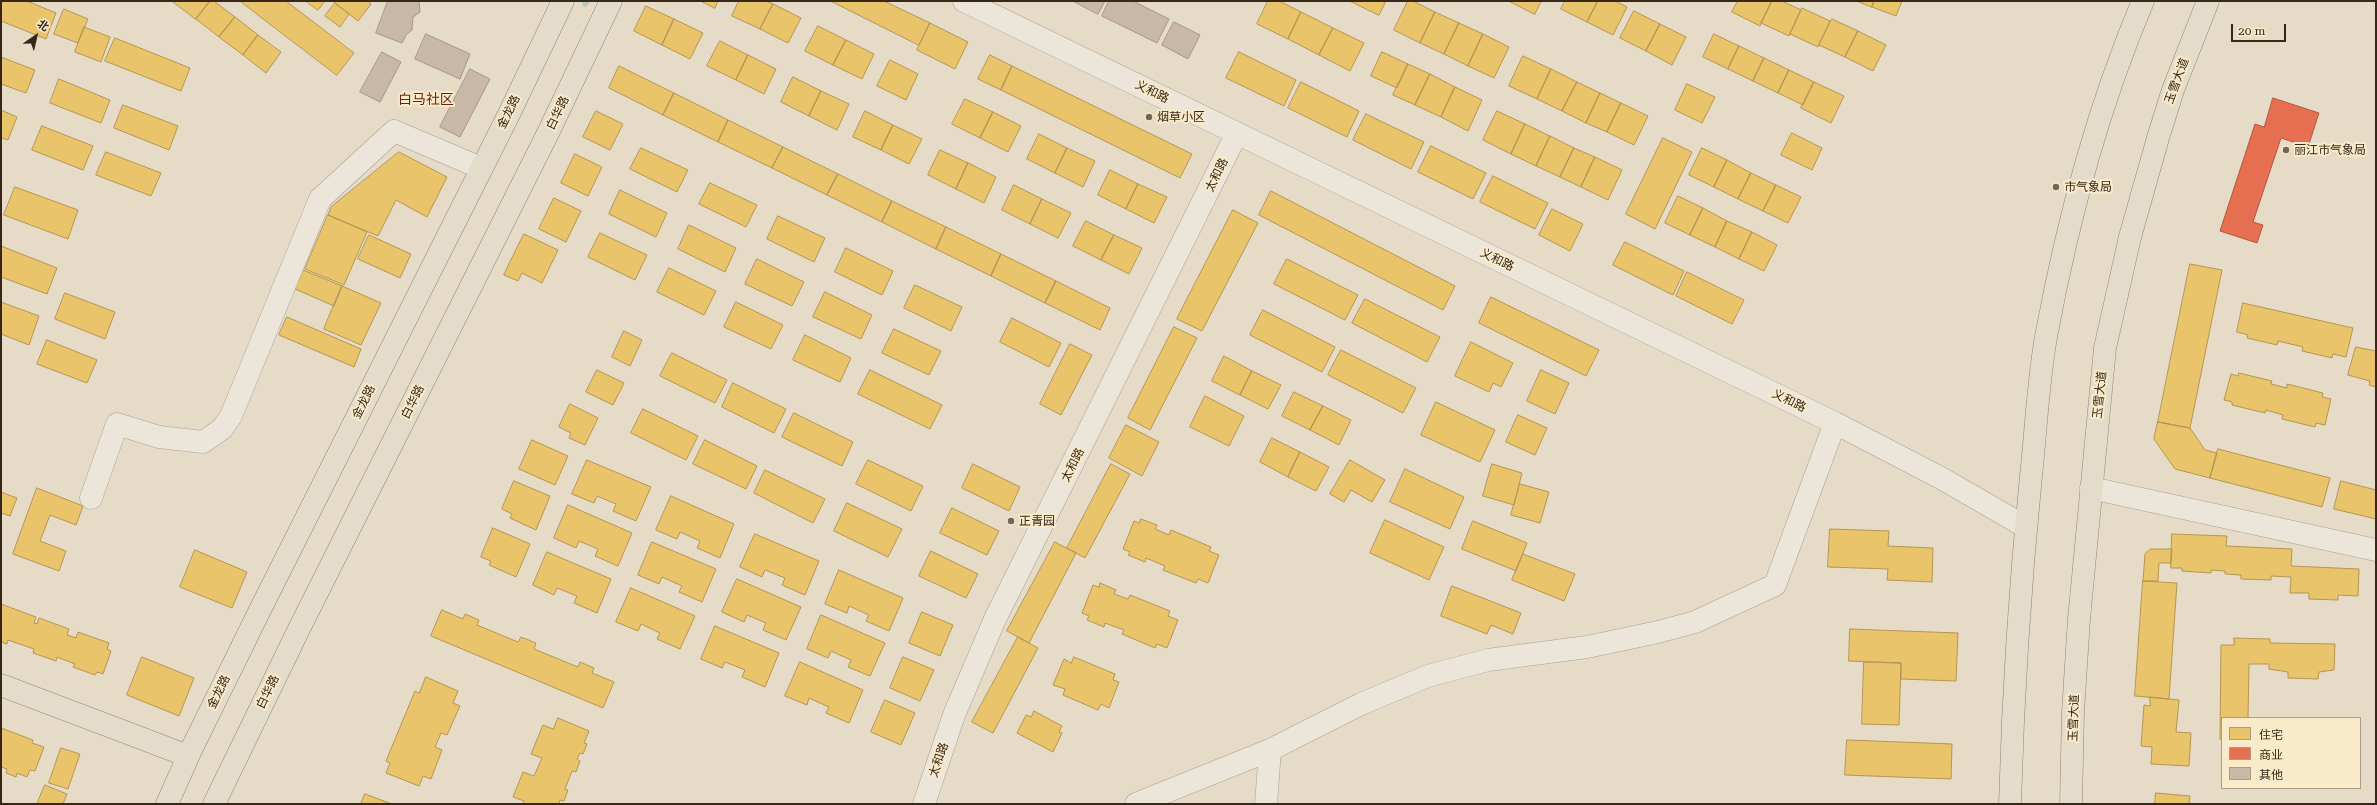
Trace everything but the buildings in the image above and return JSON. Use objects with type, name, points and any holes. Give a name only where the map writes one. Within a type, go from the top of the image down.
[{"type":"main road","name":"金龙路","points":[[167,804],[188,756],[563,1]]},
{"type":"main road","name":"白华路","points":[[214,804],[305,617],[612,1]]},
{"type":"main road","points":[[2010,804],[2013,708],[2026,527],[2046,338],[2074,215],[2100,120],[2143,1]]},
{"type":"main road","name":"玉雪大道","points":[[2071,804],[2074,704],[2090,488],[2106,348],[2128,244],[2173,90],[2208,1]]},
{"type":"main road","points":[[1,685],[188,756]]},
{"type":"street","name":"义和路","points":[[964,1],[1835,423],[1941,478],[2026,527]]},
{"type":"street","points":[[91,498],[116,424],[159,437],[203,442],[222,429],[231,416],[320,200],[394,132],[481,168]]},
{"type":"street","name":"太和路","points":[[924,804],[954,715],[995,619],[1237,134]]},
{"type":"street","points":[[1136,804],[1270,750],[1361,704],[1428,676],[1488,660],[1587,647],[1658,632],[1695,622],[1775,585],[1835,423]]},
{"type":"street","points":[[2090,488],[2376,550]]},
{"type":"street","points":[[1266,804],[1270,750]]},
{"type":"place","name":"烟草小区","points":[[1149,117]]},
{"type":"place","name":"丽江市气象局","points":[[2286,150]]},
{"type":"place","name":"市气象局","points":[[2056,187]]},
{"type":"place","name":"正青园","points":[[1011,521]]},
{"type":"district","name":"白马社区","points":[[426,100]]}]
